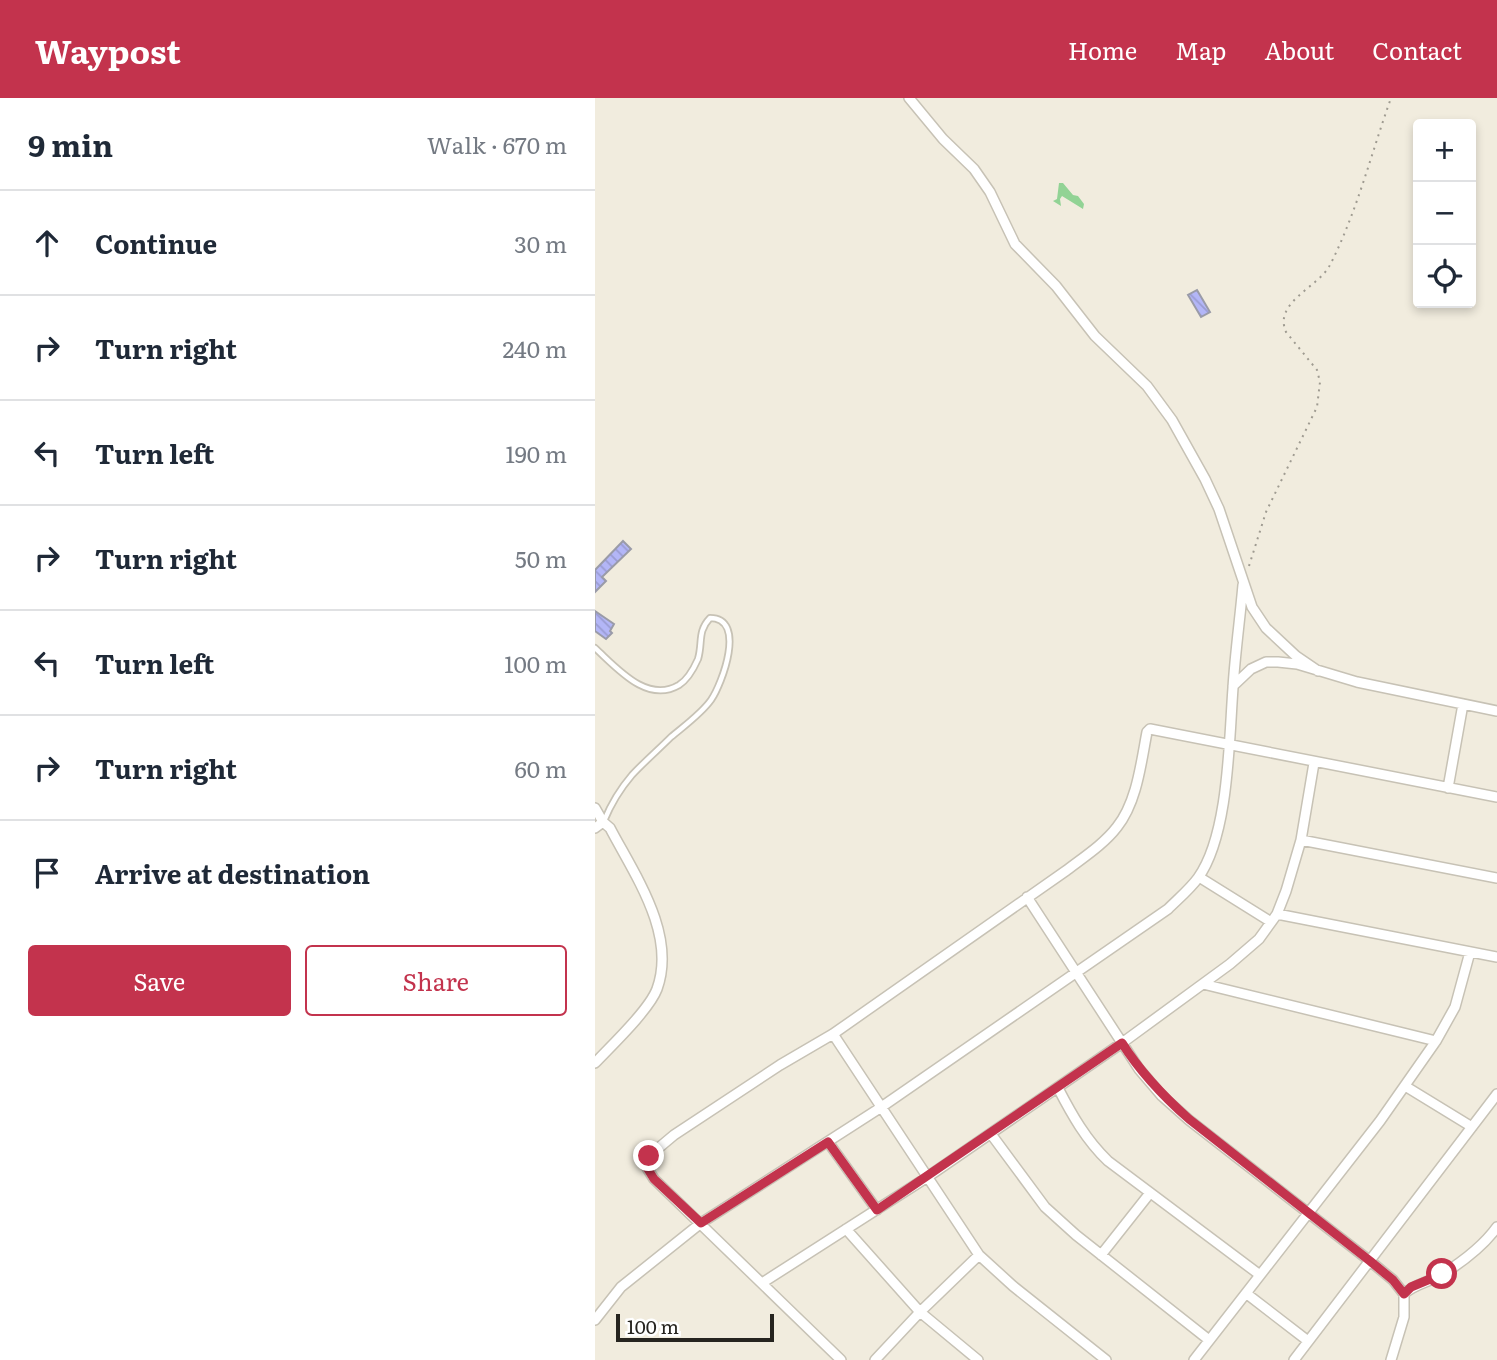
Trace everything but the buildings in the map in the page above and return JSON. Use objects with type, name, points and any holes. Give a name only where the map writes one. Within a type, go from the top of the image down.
[{"type":"street","points":[[909,98],[943,139],[974,169],[990,192],[1014,244],[1056,286],[1095,336],[1146,386],[1172,420],[1219,509],[1252,607],[1266,628],[1296,656],[1318,671]]},
{"type":"street","points":[[595,1320],[621,1287],[701,1223],[880,1108],[1168,909],[1199,877],[1213,845],[1224,792],[1243,585]]},
{"type":"street","points":[[1233,686],[1251,669],[1266,662],[1297,664],[1357,682],[1497,711]]},
{"type":"street","points":[[1448,788],[1463,704]]},
{"type":"street","points":[[841,1360],[654,1179],[646,1166],[649,1156],[674,1135],[780,1065],[833,1034],[1100,845],[1118,826],[1129,807],[1147,732],[1150,729],[1497,797]]},
{"type":"street","points":[[762,1283],[926,1178],[1058,1088],[1203,984],[1259,939],[1274,918],[1301,840],[1314,763]]},
{"type":"street","points":[[595,808],[599,825],[610,828],[653,912],[659,935],[662,966],[656,990],[634,1021],[595,1063]]},
{"type":"street","points":[[1301,840],[1497,878]]},
{"type":"street","points":[[1199,877],[1274,918],[1497,957]]},
{"type":"street","points":[[1027,897],[1139,1069],[1162,1096],[1393,1280],[1404,1294],[1404,1317],[1400,1338],[1391,1360]]},
{"type":"street","points":[[1193,1360],[1309,1213],[1436,1041],[1455,1007],[1470,952]]},
{"type":"street","points":[[1203,984],[1436,1041]]},
{"type":"street","points":[[833,1034],[979,1255],[1095,1356],[1106,1360]]},
{"type":"street","points":[[1405,1086],[1472,1127]]},
{"type":"street","points":[[1058,1088],[1091,1145],[1108,1161],[1260,1275]]},
{"type":"street","points":[[1294,1360],[1497,1094]]},
{"type":"street","points":[[991,1134],[1045,1207],[1209,1340]]},
{"type":"street","points":[[828,1142],[877,1210]]},
{"type":"street","points":[[1101,1255],[1150,1193]]},
{"type":"street","points":[[1404,1294],[1411,1287],[1442,1274],[1489,1238],[1497,1227]]},
{"type":"street","points":[[846,1229],[920,1312],[978,1360]]},
{"type":"street","points":[[875,1360],[979,1255]]},
{"type":"street","points":[[1247,1294],[1308,1341]]},
{"type":"lane","points":[[595,648],[641,686],[657,691],[670,690],[683,682],[692,670],[698,657],[702,627],[710,618],[718,618],[725,624],[729,635],[729,656],[723,678],[710,702],[631,777],[599,825]]},
{"type":"path","points":[[1243,585],[1266,512],[1317,407],[1320,382],[1317,370],[1286,332],[1283,325],[1288,308],[1300,293],[1321,279],[1329,266],[1357,200],[1391,98]]},
{"type":"green space","points":[[1059,183],[1063,183],[1073,195],[1078,196],[1084,204],[1083,209],[1062,196],[1061,206],[1053,201],[1057,199]]},
{"type":"route","points":[[649,1156],[646,1166],[654,1179],[701,1223],[828,1142],[877,1210],[1122,1043],[1162,1096],[1370,1261],[1393,1280],[1404,1294],[1411,1287],[1442,1274]]}]
